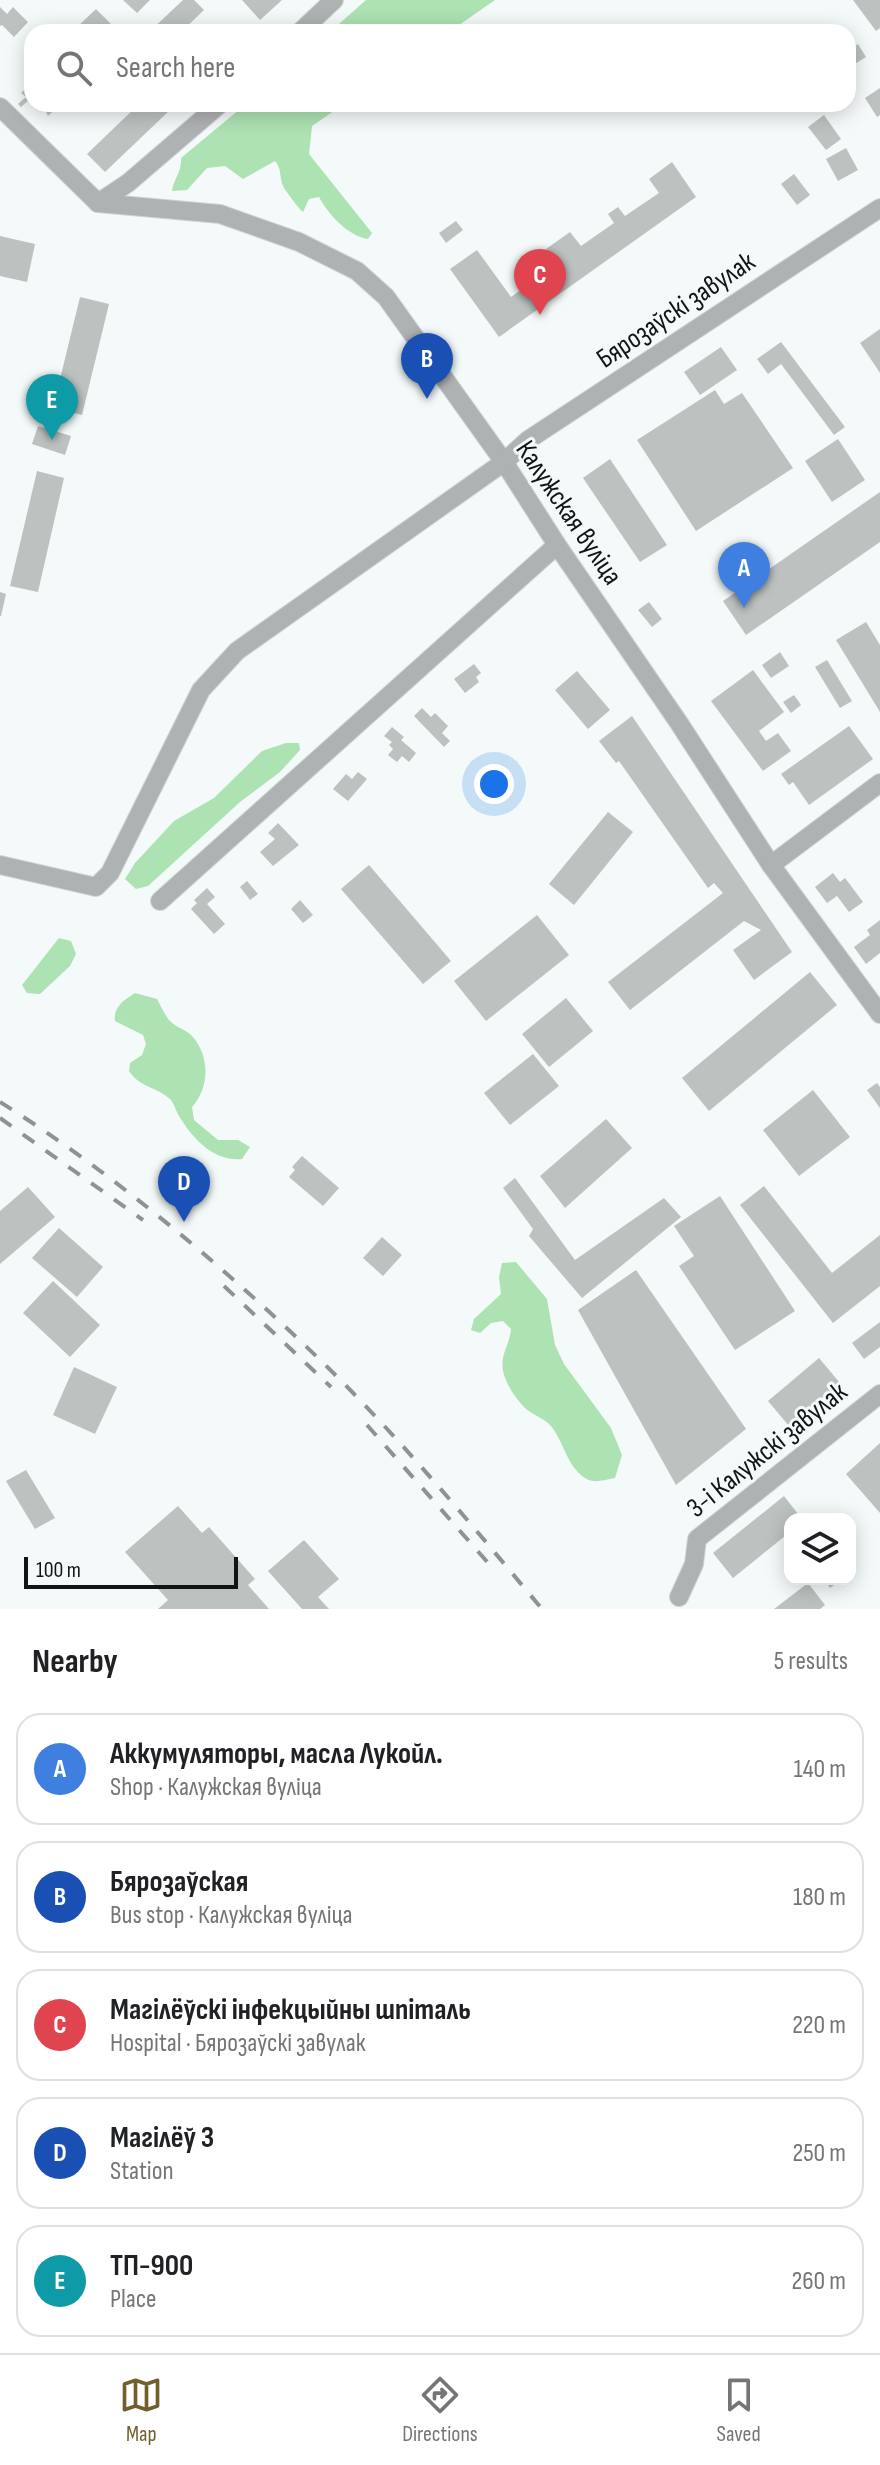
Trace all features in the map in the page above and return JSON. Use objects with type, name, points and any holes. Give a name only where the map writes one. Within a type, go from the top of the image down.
[{"type":"street","points":[[308,24],[334,0]]},
{"type":"street","points":[[0,107],[98,203],[128,183],[211,112]]},
{"type":"street","name":"Калужская вуліца","points":[[98,203],[220,214],[299,242],[357,271],[386,297],[504,462],[771,865],[880,1014]]},
{"type":"street","name":"Бярозаўскі завулак","points":[[0,865],[96,887],[110,873],[201,690],[237,651],[504,462],[528,440],[880,208]]},
{"type":"street","points":[[160,901],[557,545]]},
{"type":"street","points":[[771,865],[880,783]]},
{"type":"street","name":"3-і Калужскі завулак","points":[[679,1597],[694,1564],[697,1539],[880,1394]]},
{"type":"green space","points":[[366,0],[495,0],[460,24],[339,24]]},
{"type":"green space","points":[[236,112],[332,112],[312,126],[309,154],[372,233],[368,239],[353,234],[339,223],[319,197],[309,199],[303,212],[283,186],[275,161],[243,179],[225,166],[207,168],[187,190],[172,191],[181,158]]},
{"type":"green space","points":[[286,743],[299,743],[300,750],[280,772],[240,802],[148,886],[136,889],[125,879],[135,863],[174,821],[214,798],[262,751]]},
{"type":"green space","points":[[59,938],[71,941],[76,954],[70,966],[40,994],[27,993],[22,985]]},
{"type":"green space","points":[[135,993],[157,999],[170,1021],[190,1034],[198,1044],[206,1072],[202,1090],[192,1107],[194,1120],[218,1140],[238,1140],[250,1147],[242,1159],[222,1157],[205,1147],[185,1125],[170,1099],[129,1071],[130,1063],[142,1055],[146,1044],[143,1035],[115,1021],[115,1016],[120,1004]]},
{"type":"green space","points":[[516,1262],[547,1299],[555,1345],[564,1364],[611,1428],[622,1455],[615,1478],[596,1481],[585,1478],[569,1460],[551,1426],[525,1408],[514,1395],[502,1365],[511,1329],[503,1321],[491,1323],[480,1333],[471,1330],[474,1319],[501,1294],[499,1277],[502,1263]]},
{"type":"building","points":[[123,0],[150,0],[137,13]]},
{"type":"building","points":[[183,0],[194,0],[204,10],[189,24],[158,24]]},
{"type":"building","points":[[242,0],[282,0],[260,20]]},
{"type":"building","points":[[853,0],[880,0],[880,28],[876,31]]},
{"type":"building","points":[[0,7],[7,14],[13,7],[28,22],[14,37],[0,26]]},
{"type":"building","points":[[96,9],[111,24],[80,24]]},
{"type":"building","points":[[856,45],[866,57],[856,63]]},
{"type":"building","points":[[880,88],[880,115],[877,117],[865,98]]},
{"type":"building","points":[[131,112],[168,112],[105,172],[87,154]]},
{"type":"building","points":[[824,115],[841,139],[826,150],[808,127]]},
{"type":"building","points":[[846,148],[858,170],[838,181],[826,159]]},
{"type":"building","points":[[672,162],[696,197],[499,337],[450,269],[477,250],[511,297],[556,265],[546,249],[570,232],[581,246],[614,223],[608,214],[618,207],[625,216],[659,193],[649,179]]},
{"type":"building","points":[[794,174],[810,195],[797,205],[781,184]]},
{"type":"building","points":[[456,221],[463,230],[446,243],[439,233]]},
{"type":"building","points":[[0,236],[35,244],[27,282],[0,276]]},
{"type":"building","points":[[80,297],[109,304],[82,415],[53,408]]},
{"type":"building","points":[[880,329],[880,373],[860,343]]},
{"type":"building","points":[[781,342],[845,427],[834,435],[781,364],[768,374],[757,359]]},
{"type":"building","points":[[721,347],[737,370],[700,395],[684,372]]},
{"type":"building","points":[[715,390],[724,404],[742,393],[793,468],[696,531],[637,440]]},
{"type":"building","points":[[38,426],[71,436],[65,455],[32,444]]},
{"type":"building","points":[[838,439],[865,480],[832,502],[805,461]]},
{"type":"building","points":[[610,459],[667,545],[640,562],[583,478]]},
{"type":"building","points":[[37,471],[64,478],[38,592],[10,586]]},
{"type":"building","points":[[880,492],[880,542],[746,635],[723,601]]},
{"type":"building","points":[[0,592],[6,594],[1,616],[0,616]]},
{"type":"building","points":[[649,602],[662,619],[652,627],[638,610]]},
{"type":"building","points":[[866,622],[880,645],[880,712],[836,640]]},
{"type":"building","points":[[780,652],[789,666],[771,678],[762,665]]},
{"type":"building","points":[[827,660],[852,701],[840,708],[815,667]]},
{"type":"building","points":[[474,664],[481,673],[476,677],[479,682],[465,693],[454,679]]},
{"type":"building","points":[[753,670],[784,712],[759,731],[766,741],[778,733],[791,751],[763,771],[711,701]]},
{"type":"building","points":[[577,671],[610,710],[588,729],[555,690]]},
{"type":"building","points":[[794,695],[801,705],[791,713],[783,702]]},
{"type":"building","points":[[422,708],[431,717],[435,713],[448,726],[442,733],[450,741],[444,747],[414,716]]},
{"type":"building","points":[[632,716],[792,952],[754,980],[733,950],[761,930],[744,921],[630,1010],[608,982],[723,893],[714,883],[708,888],[619,761],[616,763],[599,741]]},
{"type":"building","points":[[849,726],[873,759],[809,805],[793,782],[789,785],[781,774]]},
{"type":"building","points":[[392,727],[416,753],[409,762],[402,756],[397,762],[388,755],[393,749],[389,745],[392,742],[384,736]]},
{"type":"building","points":[[358,772],[367,779],[348,801],[333,789],[346,774],[352,779]]},
{"type":"building","points":[[608,812],[633,832],[574,905],[549,884]]},
{"type":"building","points":[[278,823],[299,845],[273,866],[260,852],[275,839],[268,833]]},
{"type":"building","points":[[369,865],[451,961],[423,984],[341,889]]},
{"type":"building","points":[[833,873],[840,882],[845,878],[863,902],[849,912],[837,896],[827,903],[815,887]]},
{"type":"building","points":[[247,881],[258,894],[250,900],[240,887]]},
{"type":"building","points":[[207,888],[215,897],[207,904],[225,924],[214,934],[191,909],[197,903],[194,900]]},
{"type":"building","points":[[300,900],[313,915],[303,923],[291,909]]},
{"type":"building","points":[[537,915],[569,955],[486,1021],[454,981]]},
{"type":"building","points":[[880,920],[880,953],[866,964],[854,947],[870,935],[867,930]]},
{"type":"building","points":[[810,972],[837,1005],[709,1111],[682,1078]]},
{"type":"building","points":[[566,998],[593,1031],[549,1067],[522,1034]]},
{"type":"building","points":[[533,1054],[559,1086],[510,1125],[484,1093]]},
{"type":"building","points":[[877,1083],[880,1087],[880,1108],[867,1090]]},
{"type":"building","points":[[813,1090],[850,1137],[799,1176],[763,1130]]},
{"type":"building","points":[[606,1119],[632,1148],[565,1208],[540,1176]]},
{"type":"building","points":[[302,1156],[339,1188],[323,1206],[289,1177],[295,1170],[292,1167]]},
{"type":"building","points":[[515,1178],[575,1260],[664,1198],[681,1217],[582,1298],[529,1236],[533,1229],[503,1188]]},
{"type":"building","points":[[764,1186],[832,1273],[880,1235],[880,1286],[833,1323],[740,1205]]},
{"type":"building","points":[[28,1187],[55,1217],[0,1264],[0,1211]]},
{"type":"building","points":[[720,1196],[795,1311],[735,1350],[679,1266],[694,1256],[674,1226]]},
{"type":"building","points":[[59,1228],[103,1267],[77,1297],[32,1258]]},
{"type":"building","points":[[382,1237],[402,1255],[383,1276],[363,1258]]},
{"type":"building","points":[[636,1270],[746,1429],[676,1485],[578,1310]]},
{"type":"building","points":[[53,1281],[100,1325],[70,1357],[23,1313]]},
{"type":"building","points":[[880,1322],[880,1347],[864,1359],[852,1343]]},
{"type":"building","points":[[819,1358],[840,1383],[789,1426],[768,1401]]},
{"type":"building","points":[[74,1367],[117,1387],[95,1434],[53,1415]]},
{"type":"building","points":[[880,1443],[880,1513],[846,1474]]},
{"type":"building","points":[[26,1470],[55,1518],[35,1529],[6,1481]]},
{"type":"building","points":[[784,1496],[797,1513],[784,1513],[784,1537],[733,1578],[713,1553]]},
{"type":"building","points":[[178,1506],[202,1533],[209,1527],[255,1579],[248,1585],[269,1609],[158,1609],[168,1600],[125,1552]]},
{"type":"building","points":[[304,1540],[339,1579],[318,1597],[329,1609],[302,1609],[268,1571]]},
{"type":"building","points":[[805,1585],[810,1585],[825,1605],[820,1609],[774,1609]]},
{"type":"railway","points":[[0,1102],[82,1158],[164,1221],[280,1322],[404,1448],[542,1609]]},
{"type":"railway","points":[[0,1118],[143,1220]]},
{"type":"railway","points":[[224,1286],[331,1387]]},
{"type":"railway","points":[[367,1425],[496,1572]]},
{"type":"place","name":"Магілёўскі інфекцыйны шпіталь","points":[[540,315]]},
{"type":"place","name":"Бярозаўская","points":[[427,399]]},
{"type":"place","name":"ТП-900","points":[[52,440]]},
{"type":"place","name":"Аккумуляторы, масла Лукойл.","points":[[744,608]]},
{"type":"place","name":"Магілёў 3","points":[[184,1222]]}]
